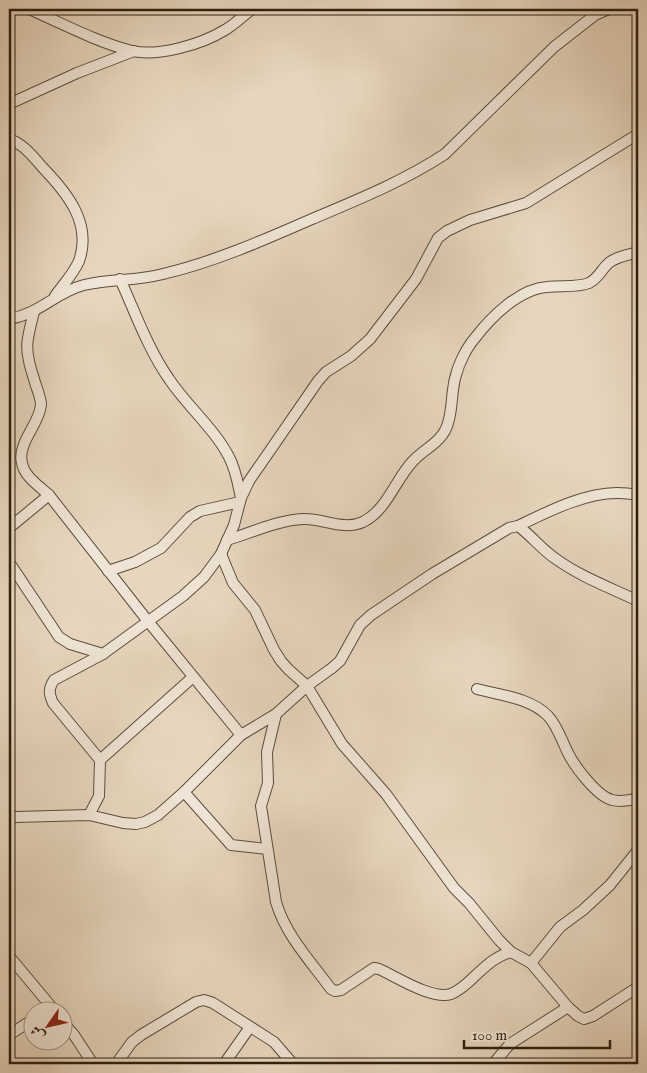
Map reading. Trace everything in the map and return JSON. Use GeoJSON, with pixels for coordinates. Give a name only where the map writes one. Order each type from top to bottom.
{"type":"FeatureCollection","features":[{"type":"Feature","properties":{"kind":"street"},"geometry":{"type":"LineString","coordinates":[[29,9],[113,45],[134,51],[150,52],[177,48],[202,41],[224,31],[252,9]]}},
{"type":"Feature","properties":{"kind":"street"},"geometry":{"type":"LineString","coordinates":[[9,320],[34,312],[67,291],[84,285],[161,275],[190,267],[268,238],[426,167],[445,154],[554,47],[595,15],[609,9]]}},
{"type":"Feature","properties":{"kind":"street"},"geometry":{"type":"LineString","coordinates":[[9,104],[77,73],[134,51]]}},
{"type":"Feature","properties":{"kind":"street"},"geometry":{"type":"LineString","coordinates":[[89,815],[99,796],[100,760],[53,703],[49,693],[50,686],[54,680],[103,654],[204,577],[221,554],[234,525],[249,481],[314,386],[326,372],[352,356],[370,339],[416,279],[438,238],[447,231],[470,220],[526,203],[638,134]]}},
{"type":"Feature","properties":{"kind":"street"},"geometry":{"type":"LineString","coordinates":[[9,139],[15,141],[26,150],[44,169],[71,199],[78,215],[83,237],[79,262],[51,301]]}},
{"type":"Feature","properties":{"kind":"street"},"geometry":{"type":"LineString","coordinates":[[227,540],[304,519],[343,526],[363,522],[386,500],[413,460],[433,445],[444,433],[449,422],[456,374],[474,338],[492,318],[526,293],[545,287],[580,286],[589,283],[598,277],[608,263],[638,252]]}},
{"type":"Feature","properties":{"kind":"street"},"geometry":{"type":"LineString","coordinates":[[120,279],[158,362],[180,394],[219,441],[229,457],[236,473],[241,500]]}},
{"type":"Feature","properties":{"kind":"street"},"geometry":{"type":"LineString","coordinates":[[34,312],[26,349],[41,405],[23,449],[21,460],[23,468],[29,477],[48,495],[241,735]]}},
{"type":"Feature","properties":{"kind":"street"},"geometry":{"type":"LineString","coordinates":[[9,816],[89,815],[123,823],[136,824],[145,822],[158,814],[184,792],[241,735],[276,714],[307,686],[340,661],[360,625],[371,615],[432,574],[509,528],[518,526],[555,508],[588,498],[617,493],[638,495]]}},
{"type":"Feature","properties":{"kind":"street"},"geometry":{"type":"LineString","coordinates":[[9,528],[48,495]]}},
{"type":"Feature","properties":{"kind":"street"},"geometry":{"type":"LineString","coordinates":[[108,571],[135,562],[161,548],[190,517],[200,511],[241,500]]}},
{"type":"Feature","properties":{"kind":"street"},"geometry":{"type":"LineString","coordinates":[[518,526],[543,550],[567,567],[638,601]]}},
{"type":"Feature","properties":{"kind":"street"},"geometry":{"type":"LineString","coordinates":[[221,554],[232,583],[255,610],[274,650],[288,670],[307,686],[342,744],[386,794],[454,888],[469,903],[494,935],[511,952],[531,963],[568,1007],[584,1019],[593,1016],[638,987]]}},
{"type":"Feature","properties":{"kind":"street"},"geometry":{"type":"LineString","coordinates":[[9,562],[59,637],[70,644],[103,654]]}},
{"type":"Feature","properties":{"kind":"street"},"geometry":{"type":"LineString","coordinates":[[100,760],[193,677]]}},
{"type":"Feature","properties":{"kind":"street"},"geometry":{"type":"LineString","coordinates":[[477,689],[534,705],[548,716],[570,756],[584,776],[601,794],[611,800],[626,801],[638,798]]}},
{"type":"Feature","properties":{"kind":"street"},"geometry":{"type":"LineString","coordinates":[[276,714],[267,752],[268,783],[261,806],[276,902],[286,926],[331,988],[335,991],[341,990],[374,968],[434,995],[446,995],[454,993],[465,985],[493,960],[511,952]]}},
{"type":"Feature","properties":{"kind":"street"},"geometry":{"type":"LineString","coordinates":[[184,792],[230,845],[267,849]]}},
{"type":"Feature","properties":{"kind":"street"},"geometry":{"type":"LineString","coordinates":[[531,963],[560,927],[583,910],[622,873],[638,850]]}},
{"type":"Feature","properties":{"kind":"street"},"geometry":{"type":"LineString","coordinates":[[9,956],[43,1000]]}},
{"type":"Feature","properties":{"kind":"street"},"geometry":{"type":"LineString","coordinates":[[116,1064],[132,1042],[141,1035],[196,1002],[204,1000],[213,1003],[274,1042],[293,1064]]}},
{"type":"Feature","properties":{"kind":"street"},"geometry":{"type":"LineString","coordinates":[[495,1063],[510,1044],[568,1007]]}},
{"type":"Feature","properties":{"kind":"street"},"geometry":{"type":"LineString","coordinates":[[224,1064],[250,1026]]}},
{"type":"Feature","properties":{"kind":"street"},"geometry":{"type":"LineString","coordinates":[[9,1035],[22,1027]]}},
{"type":"Feature","properties":{"kind":"street"},"geometry":{"type":"LineString","coordinates":[[72,1033],[93,1064]]}}]}
